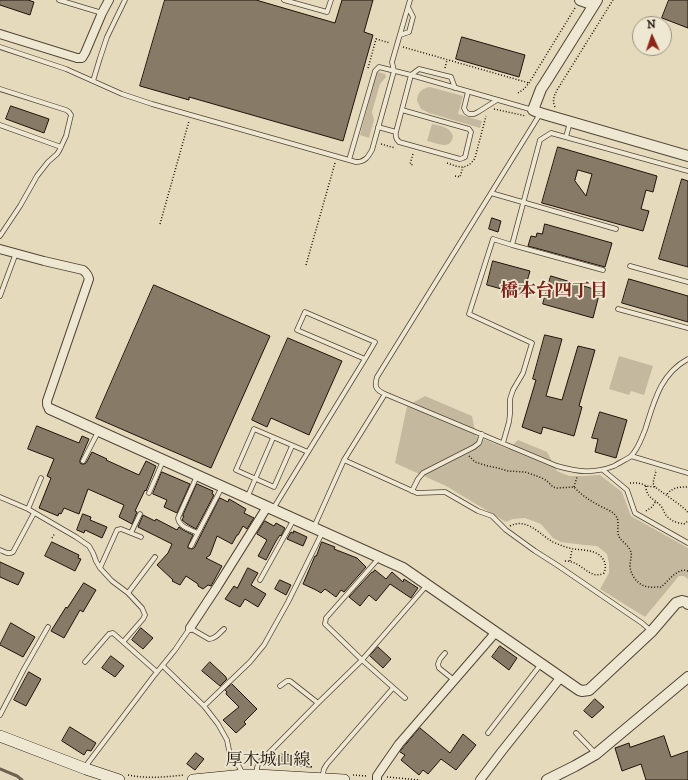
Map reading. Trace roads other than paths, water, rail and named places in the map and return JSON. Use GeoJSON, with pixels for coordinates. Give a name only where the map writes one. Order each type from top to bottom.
{"type":"FeatureCollection","features":[{"type":"Feature","properties":{"kind":"main road"},"geometry":{"type":"LineString","coordinates":[[1,738],[86,769],[118,778]]}},
{"type":"Feature","properties":{"kind":"main road","name":"厚木城山線"},"geometry":{"type":"LineString","coordinates":[[189,778],[242,778],[257,775],[344,780]]}},
{"type":"Feature","properties":{"kind":"street"},"geometry":{"type":"LineString","coordinates":[[0,34],[77,58],[82,58],[109,0]]}},
{"type":"Feature","properties":{"kind":"street"},"geometry":{"type":"LineString","coordinates":[[578,3],[596,3]]}},
{"type":"Feature","properties":{"kind":"street"},"geometry":{"type":"LineString","coordinates":[[596,3],[542,89],[536,112],[688,156]]}},
{"type":"Feature","properties":{"kind":"street"},"geometry":{"type":"LineString","coordinates":[[0,249],[83,270],[88,276],[47,404],[48,408],[403,568],[579,690],[589,690],[652,632],[676,603],[682,601],[688,604]]}},
{"type":"Feature","properties":{"kind":"street"},"geometry":{"type":"LineString","coordinates":[[190,628],[270,508]]}},
{"type":"Feature","properties":{"kind":"street"},"geometry":{"type":"LineString","coordinates":[[377,778],[399,744],[496,632]]}},
{"type":"Feature","properties":{"kind":"street"},"geometry":{"type":"LineString","coordinates":[[480,780],[561,677]]}},
{"type":"Feature","properties":{"kind":"street"},"geometry":{"type":"LineString","coordinates":[[547,780],[596,754],[688,677]]}},
{"type":"Feature","properties":{"kind":"lane"},"geometry":{"type":"LineString","coordinates":[[60,0],[102,14]]}},
{"type":"Feature","properties":{"kind":"lane"},"geometry":{"type":"LineString","coordinates":[[93,81],[108,37],[125,0]]}},
{"type":"Feature","properties":{"kind":"lane"},"geometry":{"type":"LineString","coordinates":[[284,0],[327,12],[330,0]]}},
{"type":"Feature","properties":{"kind":"lane"},"geometry":{"type":"LineString","coordinates":[[0,47],[49,63],[122,94],[152,104],[356,162],[361,162],[365,160],[372,150],[394,71],[392,62],[410,0]]}},
{"type":"Feature","properties":{"kind":"lane"},"geometry":{"type":"LineString","coordinates":[[400,35],[409,32],[413,17],[408,7]]}},
{"type":"Feature","properties":{"kind":"lane"},"geometry":{"type":"LineString","coordinates":[[349,160],[375,71],[379,67],[536,112],[491,193],[378,377],[375,384],[379,391],[557,466],[577,471],[590,472],[603,470],[619,464],[631,456],[638,447],[642,438],[657,393],[663,381],[672,370],[688,358]]}},
{"type":"Feature","properties":{"kind":"lane"},"geometry":{"type":"LineString","coordinates":[[402,110],[469,129],[471,132],[465,157],[463,158],[460,159],[399,142],[395,136],[411,76],[419,68],[451,78],[455,88]]}},
{"type":"Feature","properties":{"kind":"lane"},"geometry":{"type":"LineString","coordinates":[[0,89],[66,110],[71,115],[66,136],[57,154],[48,162],[37,176],[0,236]]}},
{"type":"Feature","properties":{"kind":"lane"},"geometry":{"type":"LineString","coordinates":[[468,92],[464,108],[469,114],[474,114],[498,100]]}},
{"type":"Feature","properties":{"kind":"lane"},"geometry":{"type":"LineString","coordinates":[[566,137],[570,122]]}},
{"type":"Feature","properties":{"kind":"lane"},"geometry":{"type":"LineString","coordinates":[[0,125],[61,147]]}},
{"type":"Feature","properties":{"kind":"lane"},"geometry":{"type":"LineString","coordinates":[[378,127],[396,132]]}},
{"type":"Feature","properties":{"kind":"lane"},"geometry":{"type":"LineString","coordinates":[[512,245],[540,140],[551,133],[688,171]]}},
{"type":"Feature","properties":{"kind":"lane"},"geometry":{"type":"LineString","coordinates":[[491,193],[616,229]]}},
{"type":"Feature","properties":{"kind":"lane"},"geometry":{"type":"LineString","coordinates":[[503,443],[509,422],[510,399],[513,390],[523,373],[532,344],[469,314],[493,239],[603,270]]}},
{"type":"Feature","properties":{"kind":"lane"},"geometry":{"type":"LineString","coordinates":[[0,296],[16,253]]}},
{"type":"Feature","properties":{"kind":"lane"},"geometry":{"type":"LineString","coordinates":[[630,266],[688,282]]}},
{"type":"Feature","properties":{"kind":"lane"},"geometry":{"type":"LineString","coordinates":[[618,309],[688,328]]}},
{"type":"Feature","properties":{"kind":"lane"},"geometry":{"type":"LineString","coordinates":[[270,508],[308,452],[365,359],[375,342],[305,312],[297,330],[365,359]]}},
{"type":"Feature","properties":{"kind":"lane"},"geometry":{"type":"LineString","coordinates":[[204,706],[250,662],[264,644],[288,602],[318,530],[344,460],[385,394]]}},
{"type":"Feature","properties":{"kind":"lane"},"geometry":{"type":"LineString","coordinates":[[292,446],[274,487],[236,470],[254,429],[308,452]]}},
{"type":"Feature","properties":{"kind":"lane"},"geometry":{"type":"LineString","coordinates":[[83,462],[98,431]]}},
{"type":"Feature","properties":{"kind":"lane"},"geometry":{"type":"LineString","coordinates":[[412,491],[423,473],[474,447],[479,443],[482,434]]}},
{"type":"Feature","properties":{"kind":"lane"},"geometry":{"type":"LineString","coordinates":[[247,498],[273,438]]}},
{"type":"Feature","properties":{"kind":"lane"},"geometry":{"type":"LineString","coordinates":[[631,456],[688,473]]}},
{"type":"Feature","properties":{"kind":"lane"},"geometry":{"type":"LineString","coordinates":[[149,493],[164,460]]}},
{"type":"Feature","properties":{"kind":"lane"},"geometry":{"type":"LineString","coordinates":[[344,460],[417,494],[445,492],[492,516],[506,530],[642,623],[652,632]]}},
{"type":"Feature","properties":{"kind":"lane"},"geometry":{"type":"LineString","coordinates":[[603,470],[627,490],[635,513],[688,542]]}},
{"type":"Feature","properties":{"kind":"lane"},"geometry":{"type":"LineString","coordinates":[[197,475],[178,518],[182,526],[198,533]]}},
{"type":"Feature","properties":{"kind":"lane"},"geometry":{"type":"LineString","coordinates":[[28,509],[41,478]]}},
{"type":"Feature","properties":{"kind":"lane"},"geometry":{"type":"LineString","coordinates":[[191,546],[222,486]]}},
{"type":"Feature","properties":{"kind":"lane"},"geometry":{"type":"LineString","coordinates":[[0,497],[28,509],[89,546],[100,568],[112,581],[128,593],[142,608],[144,617],[123,642]]}},
{"type":"Feature","properties":{"kind":"lane"},"geometry":{"type":"LineString","coordinates":[[0,550],[11,554],[13,552],[34,513]]}},
{"type":"Feature","properties":{"kind":"lane"},"geometry":{"type":"LineString","coordinates":[[131,533],[140,514]]}},
{"type":"Feature","properties":{"kind":"lane"},"geometry":{"type":"LineString","coordinates":[[260,580],[294,519]]}},
{"type":"Feature","properties":{"kind":"lane"},"geometry":{"type":"LineString","coordinates":[[100,568],[117,530],[121,529],[140,537]]}},
{"type":"Feature","properties":{"kind":"lane"},"geometry":{"type":"LineString","coordinates":[[128,593],[155,557]]}},
{"type":"Feature","properties":{"kind":"lane"},"geometry":{"type":"LineString","coordinates":[[380,557],[325,621],[325,624],[362,660],[405,698]]}},
{"type":"Feature","properties":{"kind":"lane"},"geometry":{"type":"LineString","coordinates":[[257,775],[258,764],[362,660],[428,585]]}},
{"type":"Feature","properties":{"kind":"lane"},"geometry":{"type":"LineString","coordinates":[[0,715],[48,627]]}},
{"type":"Feature","properties":{"kind":"lane"},"geometry":{"type":"LineString","coordinates":[[86,769],[88,763],[163,666],[190,628],[209,639],[216,637],[224,629]]}},
{"type":"Feature","properties":{"kind":"lane"},"geometry":{"type":"LineString","coordinates":[[84,662],[109,634],[114,634],[158,672]]}},
{"type":"Feature","properties":{"kind":"lane"},"geometry":{"type":"LineString","coordinates":[[445,653],[438,664],[439,668],[455,680]]}},
{"type":"Feature","properties":{"kind":"lane"},"geometry":{"type":"LineString","coordinates":[[488,733],[541,664]]}},
{"type":"Feature","properties":{"kind":"lane"},"geometry":{"type":"LineString","coordinates":[[163,666],[204,706],[218,724],[227,740],[229,753],[241,769],[242,778]]}},
{"type":"Feature","properties":{"kind":"lane"},"geometry":{"type":"LineString","coordinates":[[280,686],[287,681],[290,681],[318,703]]}},
{"type":"Feature","properties":{"kind":"lane"},"geometry":{"type":"LineString","coordinates":[[322,778],[326,764],[393,688]]}},
{"type":"Feature","properties":{"kind":"lane"},"geometry":{"type":"LineString","coordinates":[[576,733],[596,754]]}},
{"type":"Feature","properties":{"kind":"waterway"},"geometry":{"type":"LineString","coordinates":[[0,769],[17,776],[22,780]]}},
{"type":"Feature","properties":{"kind":"district","name":"橋本台四丁目"},"geometry":{"type":"Point","coordinates":[554,292]}}]}
